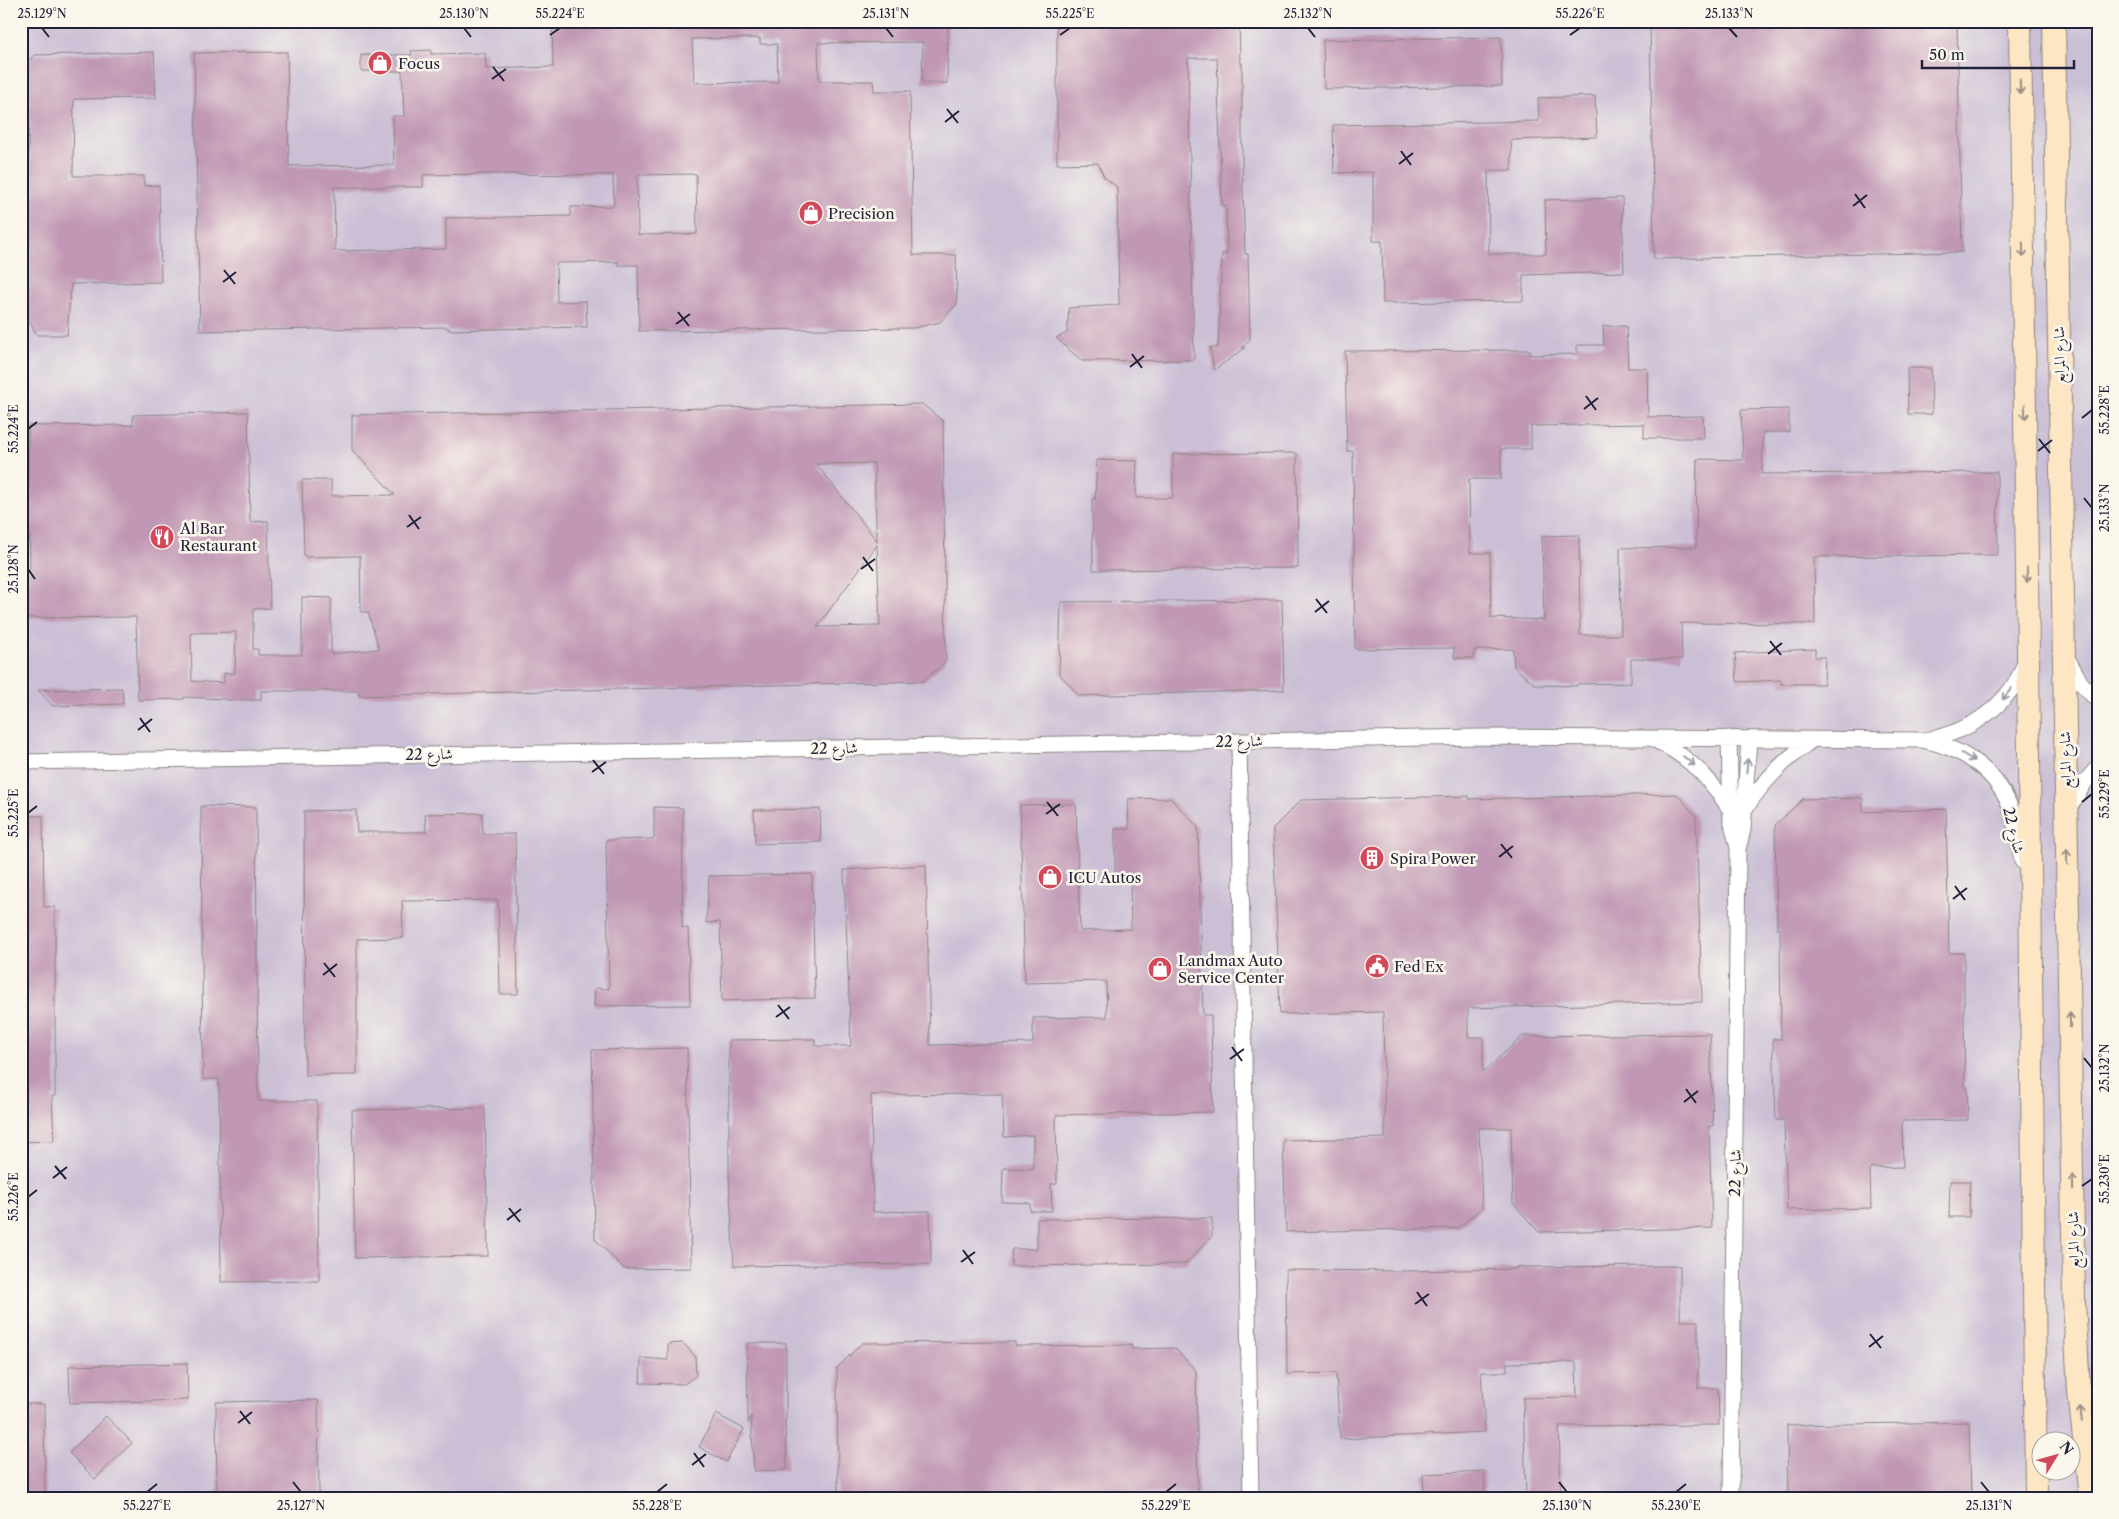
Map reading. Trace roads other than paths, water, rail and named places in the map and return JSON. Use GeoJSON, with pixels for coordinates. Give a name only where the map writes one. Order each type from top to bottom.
{"type":"FeatureCollection","features":[{"type":"Feature","properties":{"kind":"main road"},"geometry":{"type":"LineString","coordinates":[[2020,21],[2036,1498]]}},
{"type":"Feature","properties":{"kind":"main road","name":"شارع المرابع"},"geometry":{"type":"LineString","coordinates":[[2054,21],[2075,1346],[2090,1498]]}},
{"type":"Feature","properties":{"kind":"street"},"geometry":{"type":"LineString","coordinates":[[2063,648],[2070,666],[2081,684],[2098,701]]}},
{"type":"Feature","properties":{"kind":"street","name":"شارع 22"},"geometry":{"type":"LineString","coordinates":[[21,762],[1239,741],[1647,737],[1922,740],[1956,732],[1987,714],[2009,692],[2024,666],[2028,651]]}},
{"type":"Feature","properties":{"kind":"street","name":"شارع 22"},"geometry":{"type":"LineString","coordinates":[[1647,737],[1674,750],[1704,773],[1718,791],[1737,810]]}},
{"type":"Feature","properties":{"kind":"street","name":"شارع 22"},"geometry":{"type":"LineString","coordinates":[[1729,738],[1737,810],[1738,849],[1731,1498]]}},
{"type":"Feature","properties":{"kind":"street","name":"شارع 22"},"geometry":{"type":"LineString","coordinates":[[1737,810],[1749,739]]}},
{"type":"Feature","properties":{"kind":"street","name":"شارع 22"},"geometry":{"type":"LineString","coordinates":[[1737,810],[1755,794],[1780,764],[1812,740]]}},
{"type":"Feature","properties":{"kind":"street","name":"شارع 22"},"geometry":{"type":"LineString","coordinates":[[1922,740],[1948,747],[1972,759],[2000,787],[2015,822],[2030,907]]}},
{"type":"Feature","properties":{"kind":"street"},"geometry":{"type":"LineString","coordinates":[[1239,741],[1251,1498]]}},
{"type":"Feature","properties":{"kind":"street"},"geometry":{"type":"LineString","coordinates":[[2066,814],[2085,782],[2098,767]]}},
{"type":"Feature","properties":{"kind":"place","name":"Focus"},"geometry":{"type":"Point","coordinates":[380,63]}},
{"type":"Feature","properties":{"kind":"place","name":"Precision"},"geometry":{"type":"Point","coordinates":[811,213]}},
{"type":"Feature","properties":{"kind":"place","name":"Al Bar Restaurant"},"geometry":{"type":"Point","coordinates":[162,537]}},
{"type":"Feature","properties":{"kind":"place","name":"Spira Power"},"geometry":{"type":"Point","coordinates":[1372,858]}},
{"type":"Feature","properties":{"kind":"place","name":"ICU Autos"},"geometry":{"type":"Point","coordinates":[1050,877]}},
{"type":"Feature","properties":{"kind":"place","name":"Fed Ex"},"geometry":{"type":"Point","coordinates":[1377,966]}},
{"type":"Feature","properties":{"kind":"place","name":"Landmax Auto Service Center"},"geometry":{"type":"Point","coordinates":[1160,969]}}]}
